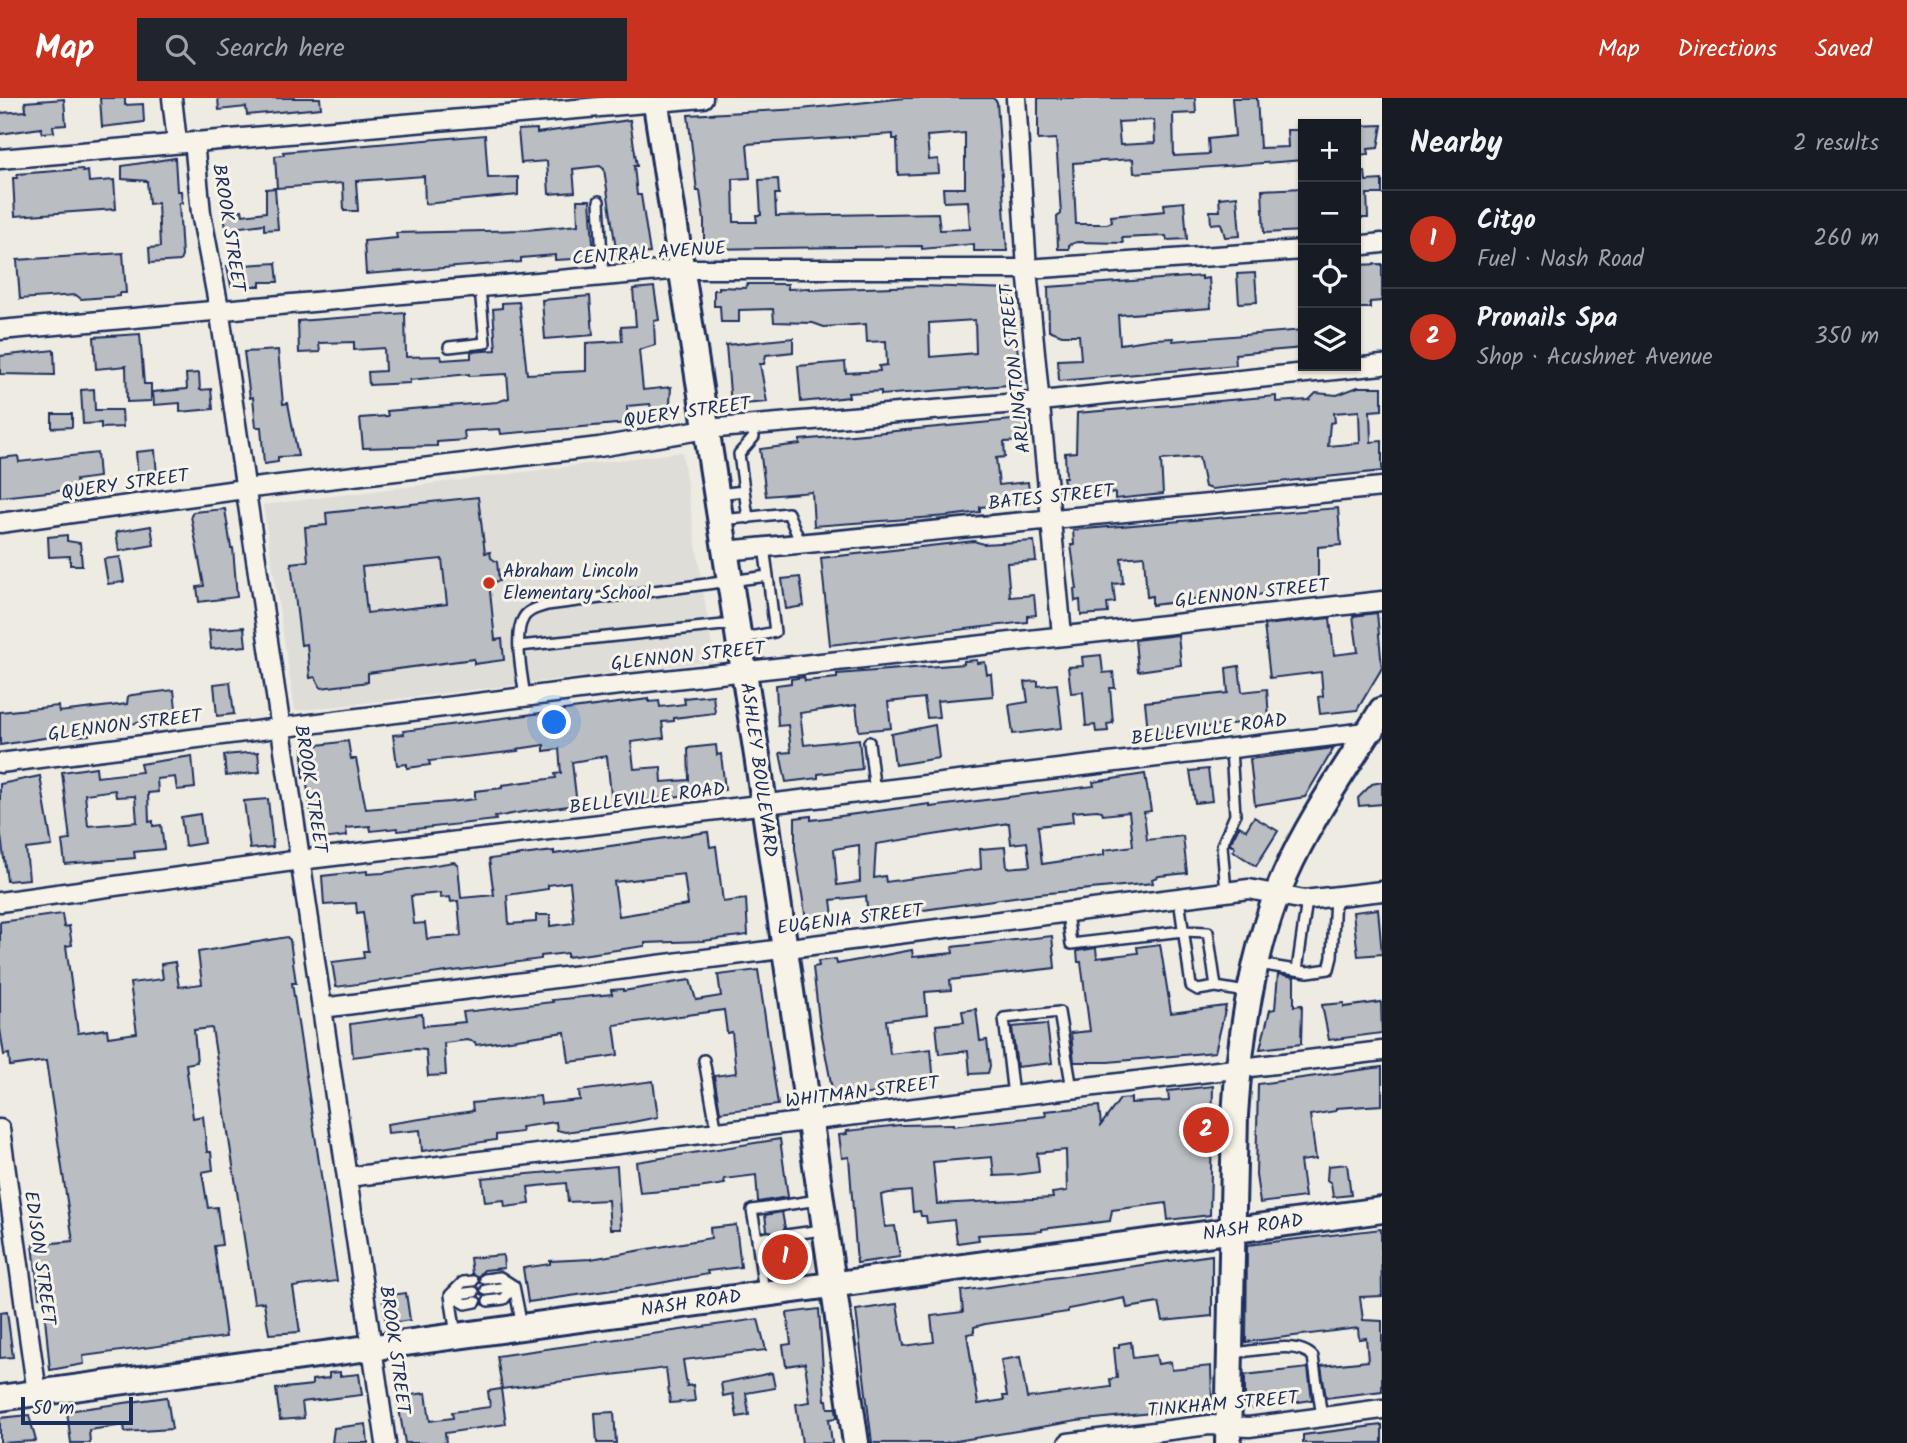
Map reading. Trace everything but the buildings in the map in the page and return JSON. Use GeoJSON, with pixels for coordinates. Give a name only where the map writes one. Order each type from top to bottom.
{"type":"FeatureCollection","features":[{"type":"Feature","properties":{"kind":"main road","name":"ASHLEY BOULEVARD"},"geometry":{"type":"LineString","coordinates":[[655,100],[744,672],[856,1443]]}},
{"type":"Feature","properties":{"kind":"main road"},"geometry":{"type":"LineString","coordinates":[[1228,1435],[1231,1231],[1239,1070],[1251,992],[1276,895],[1301,844],[1375,731],[1382,710]]}},
{"type":"Feature","properties":{"kind":"main road","name":"NASH ROAD"},"geometry":{"type":"LineString","coordinates":[[0,1398],[1382,1210]]}},
{"type":"Feature","properties":{"kind":"street","name":"BROOK STREET"},"geometry":{"type":"LineString","coordinates":[[172,98],[186,141],[219,308],[386,1443]]}},
{"type":"Feature","properties":{"kind":"street"},"geometry":{"type":"LineString","coordinates":[[0,159],[655,100],[704,98]]}},
{"type":"Feature","properties":{"kind":"street","name":"ARLINGTON STREET"},"geometry":{"type":"LineString","coordinates":[[1016,98],[1027,269],[1062,635]]}},
{"type":"Feature","properties":{"kind":"street"},"geometry":{"type":"LineString","coordinates":[[1361,245],[1382,243]]}},
{"type":"Feature","properties":{"kind":"street","name":"CENTRAL AVENUE"},"geometry":{"type":"LineString","coordinates":[[0,330],[219,308],[682,269],[1027,269],[1298,250]]}},
{"type":"Feature","properties":{"kind":"street","name":"QUERY STREET"},"geometry":{"type":"LineString","coordinates":[[0,523],[244,489],[599,447],[706,429],[1041,401],[1382,365]]}},
{"type":"Feature","properties":{"kind":"street","name":"BATES STREET"},"geometry":{"type":"LineString","coordinates":[[725,551],[1382,487]]}},
{"type":"Feature","properties":{"kind":"street","name":"GLENNON STREET"},"geometry":{"type":"LineString","coordinates":[[0,763],[142,747],[279,726],[1062,635],[1382,601]]}},
{"type":"Feature","properties":{"kind":"street","name":"BELLEVILLE ROAD"},"geometry":{"type":"LineString","coordinates":[[0,902],[300,860],[1375,731]]}},
{"type":"Feature","properties":{"kind":"street","name":"EUGENIA STREET"},"geometry":{"type":"LineString","coordinates":[[322,1008],[1249,889],[1307,900],[1382,891]]}},
{"type":"Feature","properties":{"kind":"street","name":"WHITMAN STREET"},"geometry":{"type":"LineString","coordinates":[[348,1177],[1382,1051]]}},
{"type":"Feature","properties":{"kind":"street","name":"EDISON STREET"},"geometry":{"type":"LineString","coordinates":[[0,1129],[37,1393]]}},
{"type":"Feature","properties":{"kind":"street","name":"TINKHAM STREET"},"geometry":{"type":"LineString","coordinates":[[1068,1443],[1209,1425],[1228,1435],[1250,1427],[1382,1409]]}},
{"type":"Feature","properties":{"kind":"lane"},"geometry":{"type":"LineString","coordinates":[[599,201],[603,277]]}},
{"type":"Feature","properties":{"kind":"lane"},"geometry":{"type":"LineString","coordinates":[[449,347],[485,343],[480,288]]}},
{"type":"Feature","properties":{"kind":"lane"},"geometry":{"type":"LineString","coordinates":[[748,518],[739,454],[754,437],[752,425]]}},
{"type":"Feature","properties":{"kind":"lane"},"geometry":{"type":"LineString","coordinates":[[716,494],[744,491]]}},
{"type":"Feature","properties":{"kind":"lane"},"geometry":{"type":"LineString","coordinates":[[720,521],[788,513],[801,544]]}},
{"type":"Feature","properties":{"kind":"lane"},"geometry":{"type":"LineString","coordinates":[[519,646],[775,632],[764,547]]}},
{"type":"Feature","properties":{"kind":"lane"},"geometry":{"type":"LineString","coordinates":[[525,698],[519,646],[522,620],[530,611],[547,605],[768,576]]}},
{"type":"Feature","properties":{"kind":"lane"},"geometry":{"type":"LineString","coordinates":[[869,742],[875,793]]}},
{"type":"Feature","properties":{"kind":"lane"},"geometry":{"type":"LineString","coordinates":[[1226,892],[1222,845],[1235,815],[1231,749]]}},
{"type":"Feature","properties":{"kind":"lane"},"geometry":{"type":"LineString","coordinates":[[1257,964],[1297,970],[1329,970],[1335,896]]}},
{"type":"Feature","properties":{"kind":"lane"},"geometry":{"type":"LineString","coordinates":[[1179,899],[1191,986],[1198,989],[1216,987],[1251,992]]}},
{"type":"Feature","properties":{"kind":"lane"},"geometry":{"type":"LineString","coordinates":[[1297,970],[1307,900]]}},
{"type":"Feature","properties":{"kind":"lane"},"geometry":{"type":"LineString","coordinates":[[1068,913],[1071,944],[1183,931],[1209,933],[1216,987]]}},
{"type":"Feature","properties":{"kind":"lane"},"geometry":{"type":"LineString","coordinates":[[1013,1096],[1004,1018],[1059,1012],[1072,1089]]}},
{"type":"Feature","properties":{"kind":"lane"},"geometry":{"type":"LineString","coordinates":[[704,1060],[717,1132]]}},
{"type":"Feature","properties":{"kind":"lane"},"geometry":{"type":"LineString","coordinates":[[765,1294],[752,1210],[821,1200]]}},
{"type":"Feature","properties":{"kind":"lane"},"geometry":{"type":"LineString","coordinates":[[786,1235],[826,1229]]}},
{"type":"Feature","properties":{"kind":"lane"},"geometry":{"type":"LineString","coordinates":[[757,1239],[769,1237]]}},
{"type":"Feature","properties":{"kind":"lane"},"geometry":{"type":"LineString","coordinates":[[485,1279],[500,1278],[514,1286],[522,1328]]}},
{"type":"Feature","properties":{"kind":"lane"},"geometry":{"type":"LineString","coordinates":[[450,1295],[463,1282],[473,1281]]}},
{"type":"Feature","properties":{"kind":"lane"},"geometry":{"type":"LineString","coordinates":[[486,1290],[514,1286]]}},
{"type":"Feature","properties":{"kind":"lane"},"geometry":{"type":"LineString","coordinates":[[488,1301],[504,1299],[514,1286]]}},
{"type":"Feature","properties":{"kind":"lane"},"geometry":{"type":"LineString","coordinates":[[450,1295],[474,1292]]}},
{"type":"Feature","properties":{"kind":"lane"},"geometry":{"type":"LineString","coordinates":[[450,1295],[466,1304],[475,1302]]}},
{"type":"Feature","properties":{"kind":"lane"},"geometry":{"type":"LineString","coordinates":[[450,1295],[456,1336]]}},
{"type":"Feature","properties":{"kind":"lane"},"geometry":{"type":"LineString","coordinates":[[1230,1354],[1295,1348],[1308,1351],[1313,1357],[1322,1417]]}},
{"type":"Feature","properties":{"kind":"shaded area","name":"Abraham Lincoln Elementary School"},"geometry":{"type":"Polygon","coordinates":[[[682,452],[714,661],[295,711],[263,505],[682,452]]]}},
{"type":"Feature","properties":{"kind":"place","name":"Abraham Lincoln Elementary School"},"geometry":{"type":"Point","coordinates":[489,583]}},
{"type":"Feature","properties":{"kind":"place","name":"Pronails Spa"},"geometry":{"type":"Point","coordinates":[1206,1130]}},
{"type":"Feature","properties":{"kind":"place","name":"Citgo"},"geometry":{"type":"Point","coordinates":[785,1257]}}]}
